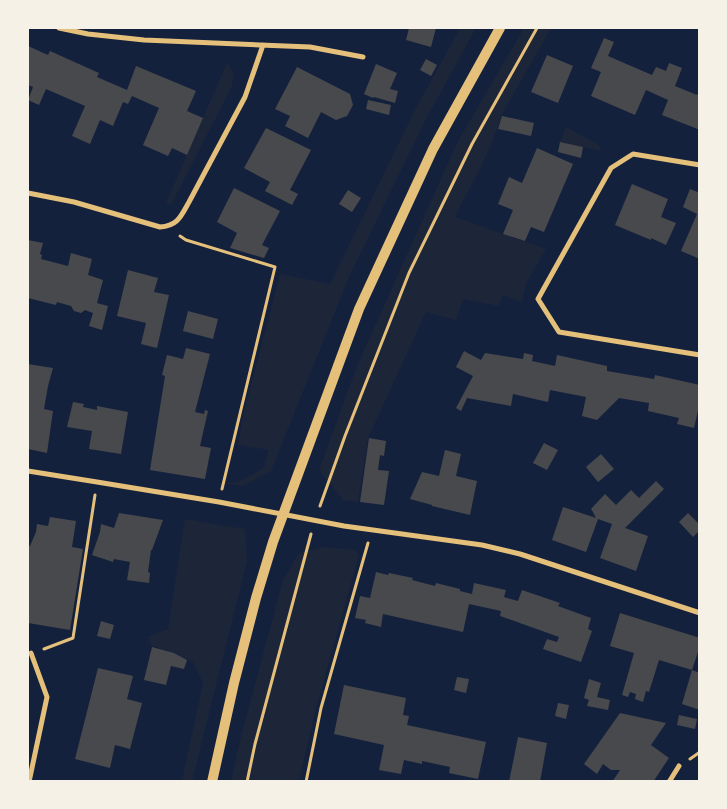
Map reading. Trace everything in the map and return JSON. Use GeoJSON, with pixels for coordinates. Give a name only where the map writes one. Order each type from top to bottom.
{"type":"FeatureCollection","features":[{"type":"Feature","properties":{"kind":"main road"},"geometry":{"type":"LineString","coordinates":[[212,782],[227,711],[264,570],[282,514],[359,309],[433,149],[500,28]]}},
{"type":"Feature","properties":{"kind":"street"},"geometry":{"type":"LineString","coordinates":[[59,28],[88,34],[144,40],[310,47],[362,57]]}},
{"type":"Feature","properties":{"kind":"street"},"geometry":{"type":"LineString","coordinates":[[28,193],[74,202],[154,225],[168,226],[177,221],[245,97],[263,45]]}},
{"type":"Feature","properties":{"kind":"street"},"geometry":{"type":"LineString","coordinates":[[700,165],[633,154],[611,168],[538,299],[559,332],[700,355]]}},
{"type":"Feature","properties":{"kind":"street"},"geometry":{"type":"LineString","coordinates":[[28,471],[219,502],[371,530],[507,550],[700,613]]}},
{"type":"Feature","properties":{"kind":"street"},"geometry":{"type":"LineString","coordinates":[[29,782],[47,697],[31,653]]}},
{"type":"Feature","properties":{"kind":"street"},"geometry":{"type":"LineString","coordinates":[[669,782],[679,766]]}},
{"type":"Feature","properties":{"kind":"path"},"geometry":{"type":"LineString","coordinates":[[248,782],[255,744],[315,520],[345,436],[409,273],[472,144],[537,28]]}},
{"type":"Feature","properties":{"kind":"path"},"geometry":{"type":"LineString","coordinates":[[168,226],[186,240],[275,267],[219,502]]}},
{"type":"Feature","properties":{"kind":"path"},"geometry":{"type":"LineString","coordinates":[[31,653],[73,638],[97,482]]}},
{"type":"Feature","properties":{"kind":"path"},"geometry":{"type":"LineString","coordinates":[[306,782],[321,708],[371,530]]}},
{"type":"Feature","properties":{"kind":"shaded area"},"geometry":{"type":"Polygon","coordinates":[[[460,28],[476,28],[425,121],[349,277],[271,471],[243,486],[220,483],[237,482],[264,467],[269,450],[238,445],[243,416],[280,274],[330,284],[415,110],[460,28]]]}},
{"type":"Feature","properties":{"kind":"shaded area"},"geometry":{"type":"Polygon","coordinates":[[[524,28],[551,28],[501,116],[487,155],[455,217],[546,249],[526,283],[522,302],[503,295],[499,306],[463,299],[456,320],[426,312],[368,438],[358,502],[343,500],[319,470],[357,366],[458,141],[524,28]]]}},
{"type":"Feature","properties":{"kind":"shaded area"},"geometry":{"type":"Polygon","coordinates":[[[227,63],[234,73],[232,86],[171,205],[166,203],[227,63]]]}},
{"type":"Feature","properties":{"kind":"shaded area"},"geometry":{"type":"Polygon","coordinates":[[[566,127],[599,145],[601,151],[560,142],[566,127]]]}},
{"type":"Feature","properties":{"kind":"shaded area"},"geometry":{"type":"Polygon","coordinates":[[[185,519],[245,529],[247,561],[192,782],[182,781],[203,683],[193,662],[175,653],[152,646],[148,637],[168,629],[185,519]]]}},
{"type":"Feature","properties":{"kind":"shaded area"},"geometry":{"type":"Polygon","coordinates":[[[324,547],[355,550],[359,555],[316,708],[299,781],[231,782],[240,740],[283,580],[299,553],[324,547]]]}},
{"type":"Feature","properties":{"kind":"building"},"geometry":{"type":"Polygon","coordinates":[[[409,28],[436,28],[431,47],[406,40],[409,28]]]}},
{"type":"Feature","properties":{"kind":"building"},"geometry":{"type":"Polygon","coordinates":[[[604,38],[614,42],[608,56],[652,75],[656,67],[666,71],[669,63],[682,68],[675,86],[697,95],[700,90],[700,130],[662,115],[668,100],[646,90],[635,115],[591,96],[601,72],[591,68],[604,38]]]}},
{"type":"Feature","properties":{"kind":"building"},"geometry":{"type":"Polygon","coordinates":[[[28,46],[48,55],[50,51],[99,73],[97,77],[127,90],[136,66],[196,91],[187,111],[203,118],[187,155],[172,148],[168,156],[143,145],[159,108],[132,96],[128,104],[123,102],[113,126],[100,120],[90,144],[72,136],[85,106],[46,89],[39,105],[28,100],[33,87],[28,85],[28,46]]]}},
{"type":"Feature","properties":{"kind":"building"},"geometry":{"type":"Polygon","coordinates":[[[547,55],[573,66],[558,103],[531,92],[547,55]]]}},
{"type":"Feature","properties":{"kind":"building"},"geometry":{"type":"Polygon","coordinates":[[[426,59],[437,65],[431,76],[420,70],[426,59]]]}},
{"type":"Feature","properties":{"kind":"building"},"geometry":{"type":"Polygon","coordinates":[[[376,64],[397,73],[390,89],[398,91],[395,103],[364,94],[376,64]]]}},
{"type":"Feature","properties":{"kind":"building"},"geometry":{"type":"Polygon","coordinates":[[[297,67],[350,94],[353,105],[347,116],[336,120],[321,112],[308,138],[285,126],[290,116],[275,109],[297,67]]]}},
{"type":"Feature","properties":{"kind":"building"},"geometry":{"type":"Polygon","coordinates":[[[368,100],[391,105],[389,115],[366,109],[368,100]]]}},
{"type":"Feature","properties":{"kind":"building"},"geometry":{"type":"Polygon","coordinates":[[[502,116],[534,123],[531,136],[498,129],[502,116]]]}},
{"type":"Feature","properties":{"kind":"building"},"geometry":{"type":"Polygon","coordinates":[[[266,128],[311,150],[290,190],[298,194],[292,205],[265,191],[270,182],[244,168],[266,128]]]}},
{"type":"Feature","properties":{"kind":"building"},"geometry":{"type":"Polygon","coordinates":[[[560,142],[583,147],[581,158],[558,152],[560,142]]]}},
{"type":"Feature","properties":{"kind":"building"},"geometry":{"type":"Polygon","coordinates":[[[537,148],[573,164],[544,232],[531,227],[525,241],[503,234],[513,210],[498,204],[509,177],[522,183],[537,148]]]}},
{"type":"Feature","properties":{"kind":"building"},"geometry":{"type":"Polygon","coordinates":[[[632,184],[668,199],[661,217],[676,223],[666,245],[615,225],[632,184]]]}},
{"type":"Feature","properties":{"kind":"building"},"geometry":{"type":"Polygon","coordinates":[[[234,188],[280,211],[262,245],[269,248],[264,258],[230,248],[237,233],[217,222],[234,188]]]}},
{"type":"Feature","properties":{"kind":"building"},"geometry":{"type":"Polygon","coordinates":[[[690,189],[700,193],[700,259],[681,251],[697,214],[683,207],[690,189]]]}},
{"type":"Feature","properties":{"kind":"building"},"geometry":{"type":"Polygon","coordinates":[[[348,190],[361,198],[352,212],[339,204],[348,190]]]}},
{"type":"Feature","properties":{"kind":"building"},"geometry":{"type":"Polygon","coordinates":[[[28,240],[43,243],[40,254],[42,255],[41,259],[68,266],[71,253],[92,259],[88,275],[103,280],[97,303],[108,306],[102,330],[89,326],[93,313],[85,310],[81,313],[74,311],[71,306],[57,302],[56,305],[28,298],[28,240]]]}},
{"type":"Feature","properties":{"kind":"building"},"geometry":{"type":"Polygon","coordinates":[[[128,270],[158,278],[154,292],[169,295],[157,348],[141,344],[146,323],[117,316],[128,270]]]}},
{"type":"Feature","properties":{"kind":"building"},"geometry":{"type":"Polygon","coordinates":[[[188,311],[218,319],[213,339],[183,331],[188,311]]]}},
{"type":"Feature","properties":{"kind":"building"},"geometry":{"type":"Polygon","coordinates":[[[186,348],[210,354],[195,412],[204,414],[205,410],[208,411],[200,446],[211,448],[205,479],[150,470],[165,376],[162,375],[167,355],[183,359],[186,348]]]}},
{"type":"Feature","properties":{"kind":"building"},"geometry":{"type":"Polygon","coordinates":[[[464,351],[481,360],[485,353],[523,359],[524,353],[533,355],[532,361],[555,366],[557,355],[607,366],[607,371],[654,379],[655,375],[700,385],[700,402],[694,428],[677,424],[679,418],[648,411],[649,403],[619,398],[597,420],[582,416],[586,397],[550,390],[548,402],[513,394],[511,406],[467,398],[461,411],[456,408],[473,376],[456,367],[464,351]]]}},
{"type":"Feature","properties":{"kind":"building"},"geometry":{"type":"Polygon","coordinates":[[[28,364],[53,368],[44,409],[53,411],[47,453],[28,449],[28,364]]]}},
{"type":"Feature","properties":{"kind":"building"},"geometry":{"type":"Polygon","coordinates":[[[73,402],[84,404],[83,407],[97,410],[97,406],[128,412],[121,454],[89,449],[92,431],[67,427],[73,402]]]}},
{"type":"Feature","properties":{"kind":"building"},"geometry":{"type":"Polygon","coordinates":[[[369,438],[386,441],[384,456],[380,455],[378,470],[389,471],[384,505],[360,502],[369,438]]]}},
{"type":"Feature","properties":{"kind":"building"},"geometry":{"type":"Polygon","coordinates":[[[544,443],[558,450],[547,470],[533,463],[544,443]]]}},
{"type":"Feature","properties":{"kind":"building"},"geometry":{"type":"Polygon","coordinates":[[[445,450],[461,454],[456,476],[477,481],[470,515],[410,499],[422,472],[439,476],[445,450]]]}},
{"type":"Feature","properties":{"kind":"building"},"geometry":{"type":"Polygon","coordinates":[[[601,454],[614,469],[598,482],[586,467],[601,454]]]}},
{"type":"Feature","properties":{"kind":"building"},"geometry":{"type":"Polygon","coordinates":[[[656,481],[664,489],[625,528],[648,536],[636,571],[600,558],[612,524],[598,519],[586,552],[552,540],[563,507],[596,518],[591,509],[605,494],[616,505],[631,490],[639,498],[656,481]]]}},
{"type":"Feature","properties":{"kind":"building"},"geometry":{"type":"Polygon","coordinates":[[[119,513],[163,520],[151,550],[148,572],[150,573],[149,583],[127,580],[130,562],[114,559],[113,562],[92,555],[101,524],[114,528],[119,513]]]}},
{"type":"Feature","properties":{"kind":"building"},"geometry":{"type":"Polygon","coordinates":[[[688,513],[700,525],[700,530],[693,537],[679,522],[688,513]]]}},
{"type":"Feature","properties":{"kind":"building"},"geometry":{"type":"Polygon","coordinates":[[[50,517],[76,521],[72,547],[83,549],[70,630],[28,623],[28,546],[30,546],[36,532],[37,524],[48,526],[50,517]]]}},
{"type":"Feature","properties":{"kind":"building"},"geometry":{"type":"Polygon","coordinates":[[[376,572],[413,578],[412,580],[435,586],[436,583],[472,594],[474,583],[506,590],[504,597],[518,601],[522,590],[560,603],[558,606],[591,618],[588,629],[592,631],[581,662],[543,649],[547,639],[557,642],[559,637],[500,616],[501,611],[469,604],[463,632],[383,614],[381,627],[365,623],[366,620],[355,618],[360,596],[370,598],[376,572]]]}},
{"type":"Feature","properties":{"kind":"building"},"geometry":{"type":"Polygon","coordinates":[[[620,613],[700,638],[700,646],[692,670],[659,660],[649,692],[646,691],[643,702],[635,699],[636,694],[630,692],[628,697],[622,695],[634,653],[610,646],[620,613]]]}},
{"type":"Feature","properties":{"kind":"building"},"geometry":{"type":"Polygon","coordinates":[[[101,621],[114,625],[110,639],[97,636],[101,621]]]}},
{"type":"Feature","properties":{"kind":"building"},"geometry":{"type":"Polygon","coordinates":[[[152,647],[174,653],[187,660],[184,669],[171,666],[166,685],[144,680],[152,647]]]}},
{"type":"Feature","properties":{"kind":"building"},"geometry":{"type":"Polygon","coordinates":[[[98,668],[133,676],[127,699],[142,703],[130,749],[115,745],[110,768],[75,759],[98,668]]]}},
{"type":"Feature","properties":{"kind":"building"},"geometry":{"type":"Polygon","coordinates":[[[692,670],[700,673],[700,710],[682,704],[692,670]]]}},
{"type":"Feature","properties":{"kind":"building"},"geometry":{"type":"Polygon","coordinates":[[[457,677],[469,679],[466,693],[454,690],[457,677]]]}},
{"type":"Feature","properties":{"kind":"building"},"geometry":{"type":"Polygon","coordinates":[[[589,679],[601,683],[597,697],[610,700],[608,710],[587,706],[589,700],[584,698],[589,679]]]}},
{"type":"Feature","properties":{"kind":"building"},"geometry":{"type":"Polygon","coordinates":[[[344,685],[406,698],[403,715],[409,716],[407,725],[486,742],[478,779],[449,773],[450,767],[422,761],[422,764],[404,760],[401,774],[379,770],[384,745],[334,734],[344,685]]]}},
{"type":"Feature","properties":{"kind":"building"},"geometry":{"type":"Polygon","coordinates":[[[558,703],[569,705],[566,719],[555,716],[558,703]]]}},
{"type":"Feature","properties":{"kind":"building"},"geometry":{"type":"Polygon","coordinates":[[[620,713],[666,723],[651,745],[669,758],[653,782],[612,782],[620,770],[611,770],[603,764],[597,774],[584,764],[620,713]]]}},
{"type":"Feature","properties":{"kind":"building"},"geometry":{"type":"Polygon","coordinates":[[[679,715],[697,719],[695,729],[677,725],[679,715]]]}},
{"type":"Feature","properties":{"kind":"building"},"geometry":{"type":"Polygon","coordinates":[[[518,737],[547,743],[540,782],[509,782],[518,737]]]}}]}
